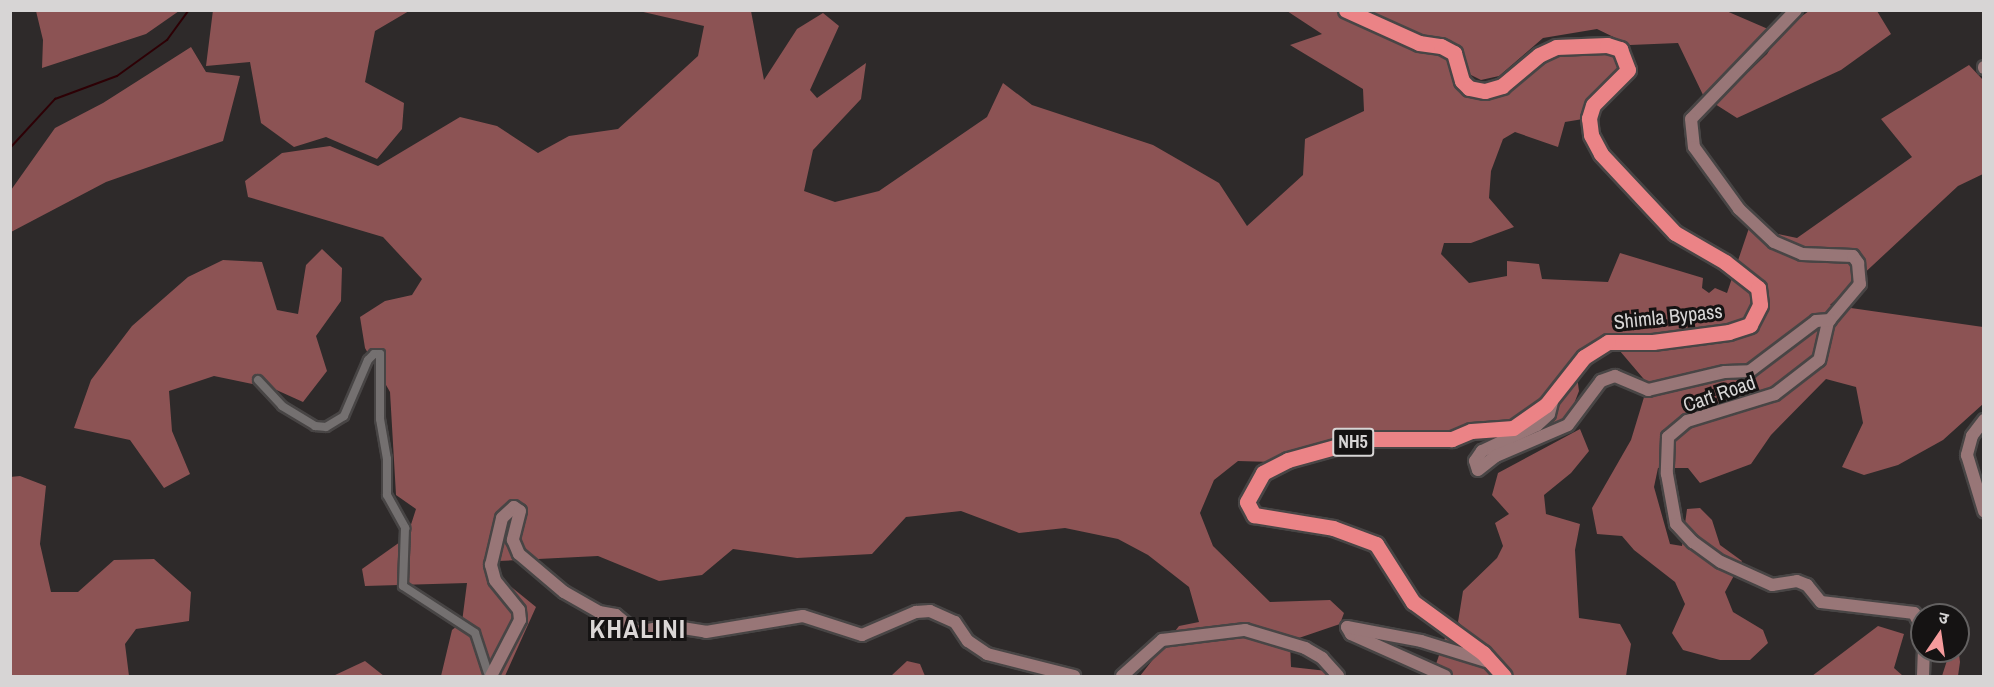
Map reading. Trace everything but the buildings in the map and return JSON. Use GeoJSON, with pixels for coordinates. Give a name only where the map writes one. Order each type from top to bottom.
{"type":"FeatureCollection","features":[{"type":"Feature","properties":{"kind":"highway","name":"Shimla Bypass"},"geometry":{"type":"LineString","coordinates":[[1346,10],[1419,43],[1441,46],[1454,53],[1462,81],[1477,90],[1502,86],[1539,55],[1556,47],[1607,45],[1620,49],[1628,70],[1593,105],[1589,118],[1596,145],[1675,233],[1725,262],[1758,288],[1760,305],[1750,325],[1729,332],[1653,342],[1608,342],[1584,357],[1553,397],[1513,428],[1471,431],[1452,439],[1364,439],[1288,460],[1263,473],[1247,502],[1254,516],[1334,528],[1376,544],[1413,602],[1492,663],[1504,676]]}},
{"type":"Feature","properties":{"kind":"main road","name":"Cart Road"},"geometry":{"type":"LineString","coordinates":[[1796,10],[1691,119],[1694,147],[1739,209],[1774,242],[1802,254],[1853,256],[1858,263],[1860,284],[1830,320],[1819,360],[1775,394],[1687,421],[1668,437],[1667,474],[1676,524],[1693,542],[1721,562],[1772,585],[1797,581],[1807,585],[1821,602],[1910,613]]}},
{"type":"Feature","properties":{"kind":"main road","name":"Cart Road"},"geometry":{"type":"LineString","coordinates":[[1553,397],[1549,414],[1537,425],[1482,452],[1475,461],[1478,470],[1496,456],[1568,425],[1601,381],[1615,376],[1648,390],[1725,372],[1750,371],[1816,321],[1830,320]]}},
{"type":"Feature","properties":{"kind":"main road"},"geometry":{"type":"LineString","coordinates":[[1983,420],[1972,436],[1967,455],[1983,512]]}},
{"type":"Feature","properties":{"kind":"main road"},"geometry":{"type":"LineString","coordinates":[[490,676],[520,620],[519,610],[495,580],[491,565],[502,518],[514,507],[520,511],[513,540],[519,554],[564,592],[599,612],[616,615],[636,632],[670,626],[706,632],[803,616],[862,635],[916,612],[930,611],[955,622],[968,641],[987,654],[1074,676]]}},
{"type":"Feature","properties":{"kind":"main road"},"geometry":{"type":"LineString","coordinates":[[1445,676],[1355,636],[1347,627],[1421,641],[1492,663]]}},
{"type":"Feature","properties":{"kind":"main road"},"geometry":{"type":"LineString","coordinates":[[1122,676],[1162,640],[1245,630],[1305,648],[1322,658],[1338,676]]}},
{"type":"Feature","properties":{"kind":"street"},"geometry":{"type":"LineString","coordinates":[[258,380],[282,406],[315,426],[326,427],[344,416],[368,360],[374,354],[380,354],[380,419],[387,459],[387,495],[405,528],[403,586],[475,633],[490,676]]}},
{"type":"Feature","properties":{"kind":"shaded area"},"geometry":{"type":"Polygon","coordinates":[[[36,10],[179,11],[146,34],[42,68],[43,40],[36,10]]]}},
{"type":"Feature","properties":{"kind":"shaded area"},"geometry":{"type":"Polygon","coordinates":[[[213,10],[409,11],[375,31],[365,82],[404,103],[402,129],[377,159],[326,137],[294,147],[261,123],[250,62],[206,66],[213,10]]]}},
{"type":"Feature","properties":{"kind":"shaded area"},"geometry":{"type":"Polygon","coordinates":[[[1724,10],[1768,29],[1704,97],[1678,43],[1630,45],[1597,29],[1543,38],[1499,76],[1481,80],[1467,73],[1451,40],[1413,35],[1358,11],[1724,10]]]}},
{"type":"Feature","properties":{"kind":"shaded area"},"geometry":{"type":"Polygon","coordinates":[[[639,11],[751,11],[764,80],[797,29],[823,13],[839,26],[810,90],[817,98],[866,63],[861,99],[813,150],[804,191],[835,202],[879,191],[987,117],[1003,83],[1032,105],[1153,145],[1219,183],[1247,226],[1303,175],[1305,139],[1364,111],[1363,89],[1290,45],[1322,34],[1287,11],[1338,11],[1417,46],[1452,56],[1458,71],[1485,93],[1557,50],[1619,52],[1625,70],[1583,119],[1565,122],[1558,147],[1515,132],[1503,139],[1491,171],[1489,198],[1514,227],[1471,243],[1444,243],[1441,254],[1469,283],[1507,276],[1507,261],[1539,264],[1542,279],[1608,282],[1620,253],[1703,278],[1702,288],[1709,293],[1715,288],[1727,293],[1749,228],[1797,238],[1912,157],[1881,119],[1969,65],[1983,80],[1983,174],[1958,186],[1830,305],[1983,327],[1983,404],[1943,440],[1898,465],[1864,475],[1842,467],[1863,423],[1856,387],[1826,379],[1771,435],[1751,464],[1700,483],[1688,468],[1658,468],[1654,487],[1670,544],[1682,546],[1687,509],[1700,508],[1712,520],[1720,545],[1742,561],[1725,592],[1733,612],[1763,630],[1768,643],[1750,660],[1720,660],[1683,650],[1672,633],[1685,604],[1675,582],[1634,550],[1622,536],[1597,534],[1592,508],[1631,440],[1648,384],[1608,337],[1575,361],[1579,391],[1567,422],[1498,449],[1470,429],[1452,437],[1364,437],[1272,462],[1238,461],[1214,480],[1200,513],[1213,546],[1270,602],[1330,600],[1344,613],[1340,624],[1290,641],[1291,667],[1336,672],[1336,676],[1140,676],[1179,626],[1199,622],[1189,587],[1148,555],[1118,539],[1065,528],[1019,533],[961,511],[906,517],[872,554],[797,558],[733,549],[702,575],[659,581],[598,556],[498,561],[494,573],[536,607],[505,676],[441,676],[452,630],[462,622],[467,583],[365,586],[362,569],[407,537],[416,509],[396,495],[390,392],[365,348],[360,317],[385,301],[412,295],[422,279],[383,237],[248,197],[245,181],[282,153],[330,146],[378,166],[460,117],[497,126],[538,153],[569,136],[618,129],[698,56],[704,26],[639,11]]]}},
{"type":"Feature","properties":{"kind":"shaded area"},"geometry":{"type":"Polygon","coordinates":[[[1809,11],[1877,11],[1891,34],[1841,70],[1737,118],[1715,104],[1767,54],[1781,31],[1809,11]]]}},
{"type":"Feature","properties":{"kind":"shaded area"},"geometry":{"type":"Polygon","coordinates":[[[191,47],[206,72],[240,76],[223,141],[106,182],[11,232],[11,190],[55,128],[103,103],[191,47]]]}},
{"type":"Feature","properties":{"kind":"shaded area"},"geometry":{"type":"Polygon","coordinates":[[[322,249],[342,268],[341,301],[316,336],[327,371],[303,402],[272,388],[214,376],[169,391],[172,431],[190,474],[164,488],[130,440],[74,428],[91,380],[132,326],[188,277],[223,260],[262,262],[277,310],[298,314],[306,265],[322,249]]]}},
{"type":"Feature","properties":{"kind":"shaded area"},"geometry":{"type":"Polygon","coordinates":[[[1580,429],[1589,451],[1571,473],[1544,495],[1546,514],[1580,524],[1575,550],[1579,618],[1620,624],[1631,644],[1626,676],[1512,676],[1458,622],[1463,591],[1497,558],[1503,546],[1495,523],[1509,514],[1492,495],[1498,473],[1580,429]]]}},
{"type":"Feature","properties":{"kind":"shaded area"},"geometry":{"type":"Polygon","coordinates":[[[20,476],[46,486],[40,544],[51,592],[78,592],[114,560],[154,559],[191,592],[189,621],[136,629],[125,644],[129,676],[11,676],[10,477],[20,476]]]}},
{"type":"Feature","properties":{"kind":"shaded area"},"geometry":{"type":"Polygon","coordinates":[[[1878,626],[1904,634],[1894,668],[1903,676],[1812,676],[1878,626]]]}},
{"type":"Feature","properties":{"kind":"shaded area"},"geometry":{"type":"Polygon","coordinates":[[[1447,632],[1502,676],[1451,676],[1435,667],[1447,632]]]}},
{"type":"Feature","properties":{"kind":"shaded area"},"geometry":{"type":"Polygon","coordinates":[[[365,661],[384,676],[333,676],[365,661]]]}},
{"type":"Feature","properties":{"kind":"shaded area"},"geometry":{"type":"Polygon","coordinates":[[[907,661],[920,664],[925,676],[891,676],[907,661]]]}},
{"type":"Feature","properties":{"kind":"shaded area"},"geometry":{"type":"Polygon","coordinates":[[[1946,663],[1960,663],[1958,676],[1942,676],[1946,663]]]}},
{"type":"Feature","properties":{"kind":"waterway"},"geometry":{"type":"LineString","coordinates":[[10,148],[55,99],[117,76],[167,40],[189,10]]}},
{"type":"Feature","properties":{"kind":"district","name":"KHALINI"},"geometry":{"type":"Point","coordinates":[638,629]}}]}
